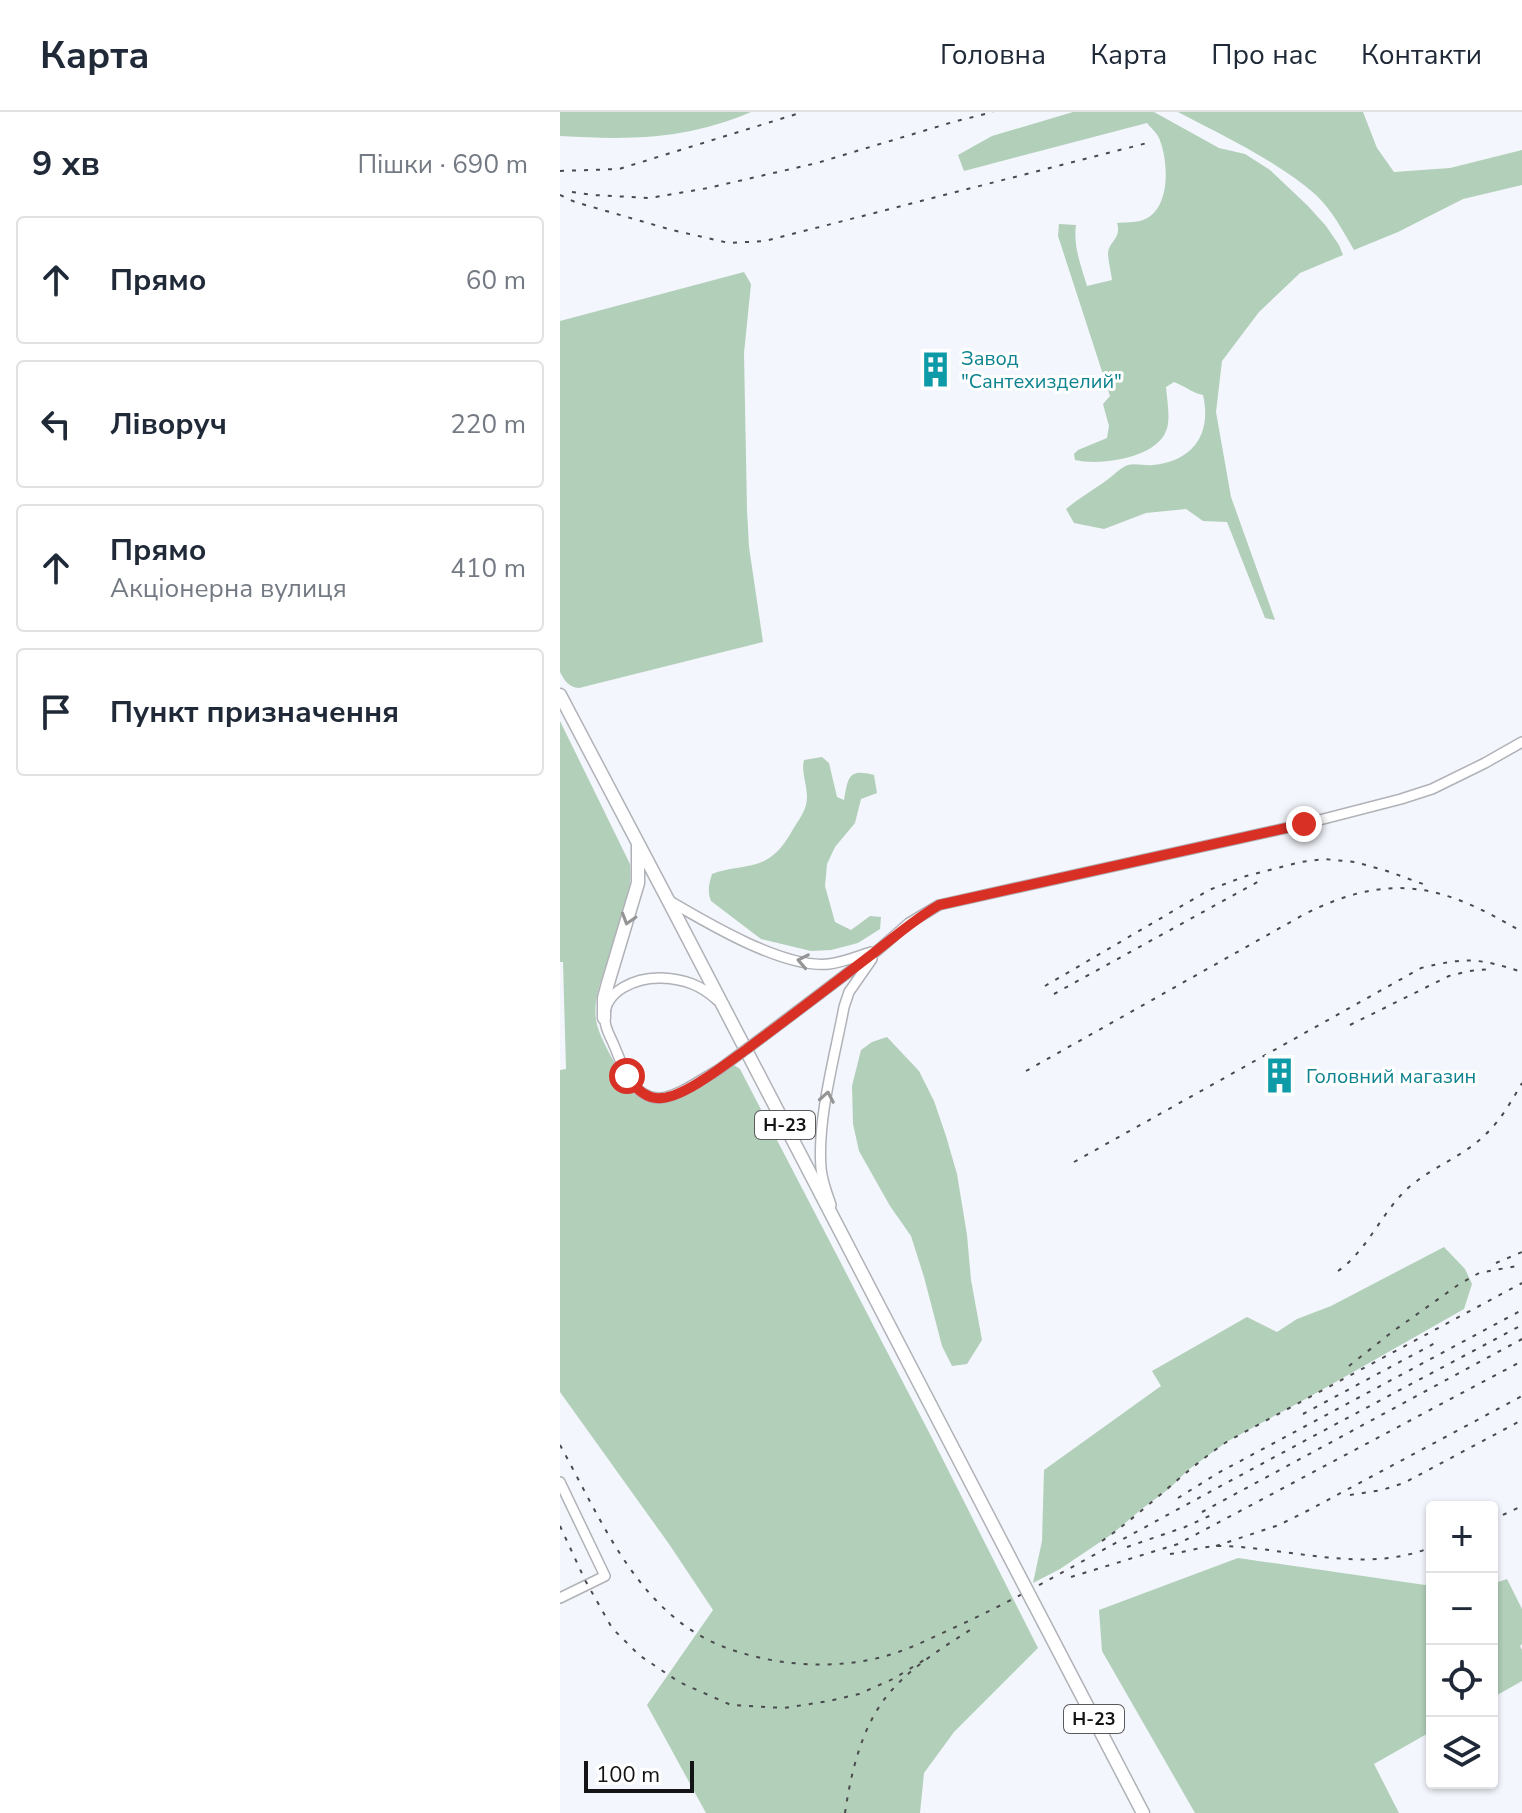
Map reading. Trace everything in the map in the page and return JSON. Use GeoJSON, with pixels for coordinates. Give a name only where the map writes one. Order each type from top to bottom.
{"type":"FeatureCollection","features":[{"type":"Feature","properties":{"kind":"main road","name":"Н-23"},"geometry":{"type":"LineString","coordinates":[[560,696],[1143,1813]]}},
{"type":"Feature","properties":{"kind":"main road"},"geometry":{"type":"LineString","coordinates":[[604,1018],[604,998],[638,883],[638,843]]}},
{"type":"Feature","properties":{"kind":"street"},"geometry":{"type":"LineString","coordinates":[[723,1006],[709,992],[680,979],[654,978],[626,985],[616,992],[604,1018],[633,1086],[647,1096],[661,1098],[718,1070],[878,950],[909,923],[939,905],[1304,824],[1401,799],[1432,789],[1522,742]]}},
{"type":"Feature","properties":{"kind":"street"},"geometry":{"type":"LineString","coordinates":[[668,900],[713,927],[810,964],[828,964],[878,950]]}},
{"type":"Feature","properties":{"kind":"street"},"geometry":{"type":"LineString","coordinates":[[839,1228],[823,1180],[823,1119],[844,1007],[857,978],[878,950]]}},
{"type":"Feature","properties":{"kind":"street"},"geometry":{"type":"LineString","coordinates":[[560,1482],[605,1576],[560,1598]]}},
{"type":"Feature","properties":{"kind":"green space"},"geometry":{"type":"Polygon","coordinates":[[[560,112],[751,112],[680,133],[610,138],[560,136],[560,112]]]}},
{"type":"Feature","properties":{"kind":"green space"},"geometry":{"type":"Polygon","coordinates":[[[1073,112],[1154,112],[1219,148],[1245,154],[1270,170],[1308,206],[1326,226],[1343,255],[1300,273],[1259,312],[1222,361],[1216,412],[1231,497],[1275,620],[1265,618],[1227,522],[1203,521],[1186,509],[1146,513],[1104,529],[1074,523],[1066,509],[1125,466],[1153,465],[1179,458],[1196,443],[1205,422],[1203,395],[1174,382],[1166,387],[1166,431],[1151,448],[1112,461],[1075,460],[1074,454],[1078,450],[1107,438],[1109,426],[1103,404],[1110,396],[1058,236],[1059,224],[1076,225],[1077,248],[1087,286],[1112,280],[1108,253],[1117,236],[1117,223],[1143,220],[1152,215],[1163,196],[1166,171],[1159,138],[1147,123],[964,171],[958,155],[992,136],[1073,112]]]}},
{"type":"Feature","properties":{"kind":"green space"},"geometry":{"type":"Polygon","coordinates":[[[1178,112],[1363,112],[1377,148],[1394,172],[1450,168],[1522,150],[1522,185],[1463,199],[1354,250],[1327,207],[1301,183],[1250,150],[1178,112]]]}},
{"type":"Feature","properties":{"kind":"green space"},"geometry":{"type":"Polygon","coordinates":[[[744,272],[751,284],[744,353],[747,510],[749,547],[763,642],[579,688],[572,686],[560,672],[560,321],[744,272]]]}},
{"type":"Feature","properties":{"kind":"green space"},"geometry":{"type":"Polygon","coordinates":[[[560,721],[630,864],[627,903],[596,1002],[597,1025],[608,1050],[632,1092],[645,1101],[659,1103],[674,1100],[734,1065],[740,1069],[1038,1648],[954,1732],[924,1773],[920,1813],[706,1813],[647,1705],[713,1610],[560,1392],[560,1070],[566,1069],[563,962],[560,962],[560,721]]]}},
{"type":"Feature","properties":{"kind":"green space"},"geometry":{"type":"Polygon","coordinates":[[[822,757],[829,763],[837,797],[844,800],[848,781],[859,773],[874,775],[877,793],[861,799],[855,823],[835,847],[827,864],[825,886],[835,922],[851,930],[870,916],[881,917],[880,929],[858,943],[811,951],[761,939],[711,901],[709,888],[712,874],[759,863],[779,850],[806,805],[804,760],[822,757]]]}},
{"type":"Feature","properties":{"kind":"green space"},"geometry":{"type":"Polygon","coordinates":[[[887,1037],[919,1071],[934,1101],[957,1174],[982,1340],[967,1364],[952,1366],[942,1346],[911,1236],[859,1151],[853,1124],[852,1086],[861,1050],[887,1037]]]}},
{"type":"Feature","properties":{"kind":"green space"},"geometry":{"type":"Polygon","coordinates":[[[1444,1247],[1465,1269],[1472,1284],[1464,1309],[1228,1441],[1112,1534],[1033,1583],[1042,1541],[1044,1470],[1161,1386],[1152,1371],[1247,1317],[1277,1332],[1297,1319],[1331,1306],[1444,1247]]]}},
{"type":"Feature","properties":{"kind":"green space"},"geometry":{"type":"Polygon","coordinates":[[[1238,1558],[1426,1585],[1426,1734],[1374,1764],[1399,1813],[1195,1813],[1102,1651],[1099,1610],[1238,1558]]]}},
{"type":"Feature","properties":{"kind":"green space"},"geometry":{"type":"Polygon","coordinates":[[[1507,1579],[1522,1609],[1522,1681],[1498,1695],[1498,1645],[1498,1582],[1507,1579]]]}},
{"type":"Feature","properties":{"kind":"railway"},"geometry":{"type":"LineString","coordinates":[[560,171],[619,169],[803,112]]}},
{"type":"Feature","properties":{"kind":"railway"},"geometry":{"type":"LineString","coordinates":[[572,192],[650,198],[708,188],[817,163],[993,112]]}},
{"type":"Feature","properties":{"kind":"railway"},"geometry":{"type":"LineString","coordinates":[[560,195],[672,230],[729,243],[765,241],[1151,142]]}},
{"type":"Feature","properties":{"kind":"railway"},"geometry":{"type":"LineString","coordinates":[[1045,986],[1209,890],[1246,876],[1324,859],[1355,862],[1423,884]]}},
{"type":"Feature","properties":{"kind":"railway"},"geometry":{"type":"LineString","coordinates":[[1054,994],[1261,880]]}},
{"type":"Feature","properties":{"kind":"railway"},"geometry":{"type":"LineString","coordinates":[[1026,1071],[1303,915],[1362,892],[1389,888],[1440,894],[1466,903],[1522,932]]}},
{"type":"Feature","properties":{"kind":"railway"},"geometry":{"type":"LineString","coordinates":[[1074,1162],[1421,968],[1472,961],[1522,972]]}},
{"type":"Feature","properties":{"kind":"railway"},"geometry":{"type":"LineString","coordinates":[[1350,1025],[1449,976],[1490,969]]}},
{"type":"Feature","properties":{"kind":"railway"},"geometry":{"type":"LineString","coordinates":[[1338,1271],[1364,1245],[1401,1195],[1476,1143],[1491,1128],[1522,1083]]}},
{"type":"Feature","properties":{"kind":"railway"},"geometry":{"type":"LineString","coordinates":[[1496,1263],[1522,1252]]}},
{"type":"Feature","properties":{"kind":"railway"},"geometry":{"type":"LineString","coordinates":[[1349,1366],[1458,1285],[1479,1273],[1522,1265]]}},
{"type":"Feature","properties":{"kind":"railway"},"geometry":{"type":"LineString","coordinates":[[1102,1541],[1228,1441],[1522,1283]]}},
{"type":"Feature","properties":{"kind":"railway"},"geometry":{"type":"LineString","coordinates":[[1178,1498],[1218,1473],[1522,1310]]}},
{"type":"Feature","properties":{"kind":"railway"},"geometry":{"type":"LineString","coordinates":[[560,1445],[625,1561],[668,1612],[694,1632],[724,1647],[781,1662],[820,1665],[859,1662],[906,1649],[999,1606],[1522,1325]]}},
{"type":"Feature","properties":{"kind":"railway"},"geometry":{"type":"LineString","coordinates":[[1202,1512],[1522,1339]]}},
{"type":"Feature","properties":{"kind":"railway"},"geometry":{"type":"LineString","coordinates":[[1303,1414],[1437,1342]]}},
{"type":"Feature","properties":{"kind":"railway"},"geometry":{"type":"LineString","coordinates":[[1071,1577],[1178,1544],[1522,1361]]}},
{"type":"Feature","properties":{"kind":"railway"},"geometry":{"type":"LineString","coordinates":[[1216,1546],[1279,1525],[1522,1396]]}},
{"type":"Feature","properties":{"kind":"railway"},"geometry":{"type":"LineString","coordinates":[[1350,1495],[1404,1483],[1522,1420]]}},
{"type":"Feature","properties":{"kind":"railway"},"geometry":{"type":"LineString","coordinates":[[1498,1517],[1522,1506]]}},
{"type":"Feature","properties":{"kind":"railway"},"geometry":{"type":"LineString","coordinates":[[1127,1547],[1216,1513]]}},
{"type":"Feature","properties":{"kind":"railway"},"geometry":{"type":"LineString","coordinates":[[560,1526],[612,1628],[639,1655],[679,1682],[731,1705],[784,1708],[859,1694],[893,1679],[929,1657]]}},
{"type":"Feature","properties":{"kind":"railway"},"geometry":{"type":"LineString","coordinates":[[1170,1554],[1219,1546],[1380,1559],[1426,1549]]}},
{"type":"Feature","properties":{"kind":"railway"},"geometry":{"type":"LineString","coordinates":[[845,1813],[859,1749],[881,1704],[918,1665],[970,1630]]}},
{"type":"Feature","properties":{"kind":"place","name":"Завод \"Сантехизделий\""},"geometry":{"type":"Point","coordinates":[935,369]}},
{"type":"Feature","properties":{"kind":"place","name":"Головний магазин"},"geometry":{"type":"Point","coordinates":[1280,1076]}},
{"type":"Feature","properties":{"kind":"route"},"geometry":{"type":"LineString","coordinates":[[627,1076],[633,1086],[650,1097],[664,1098],[681,1091],[718,1070],[878,950],[909,923],[939,905],[1304,824]]}}]}
